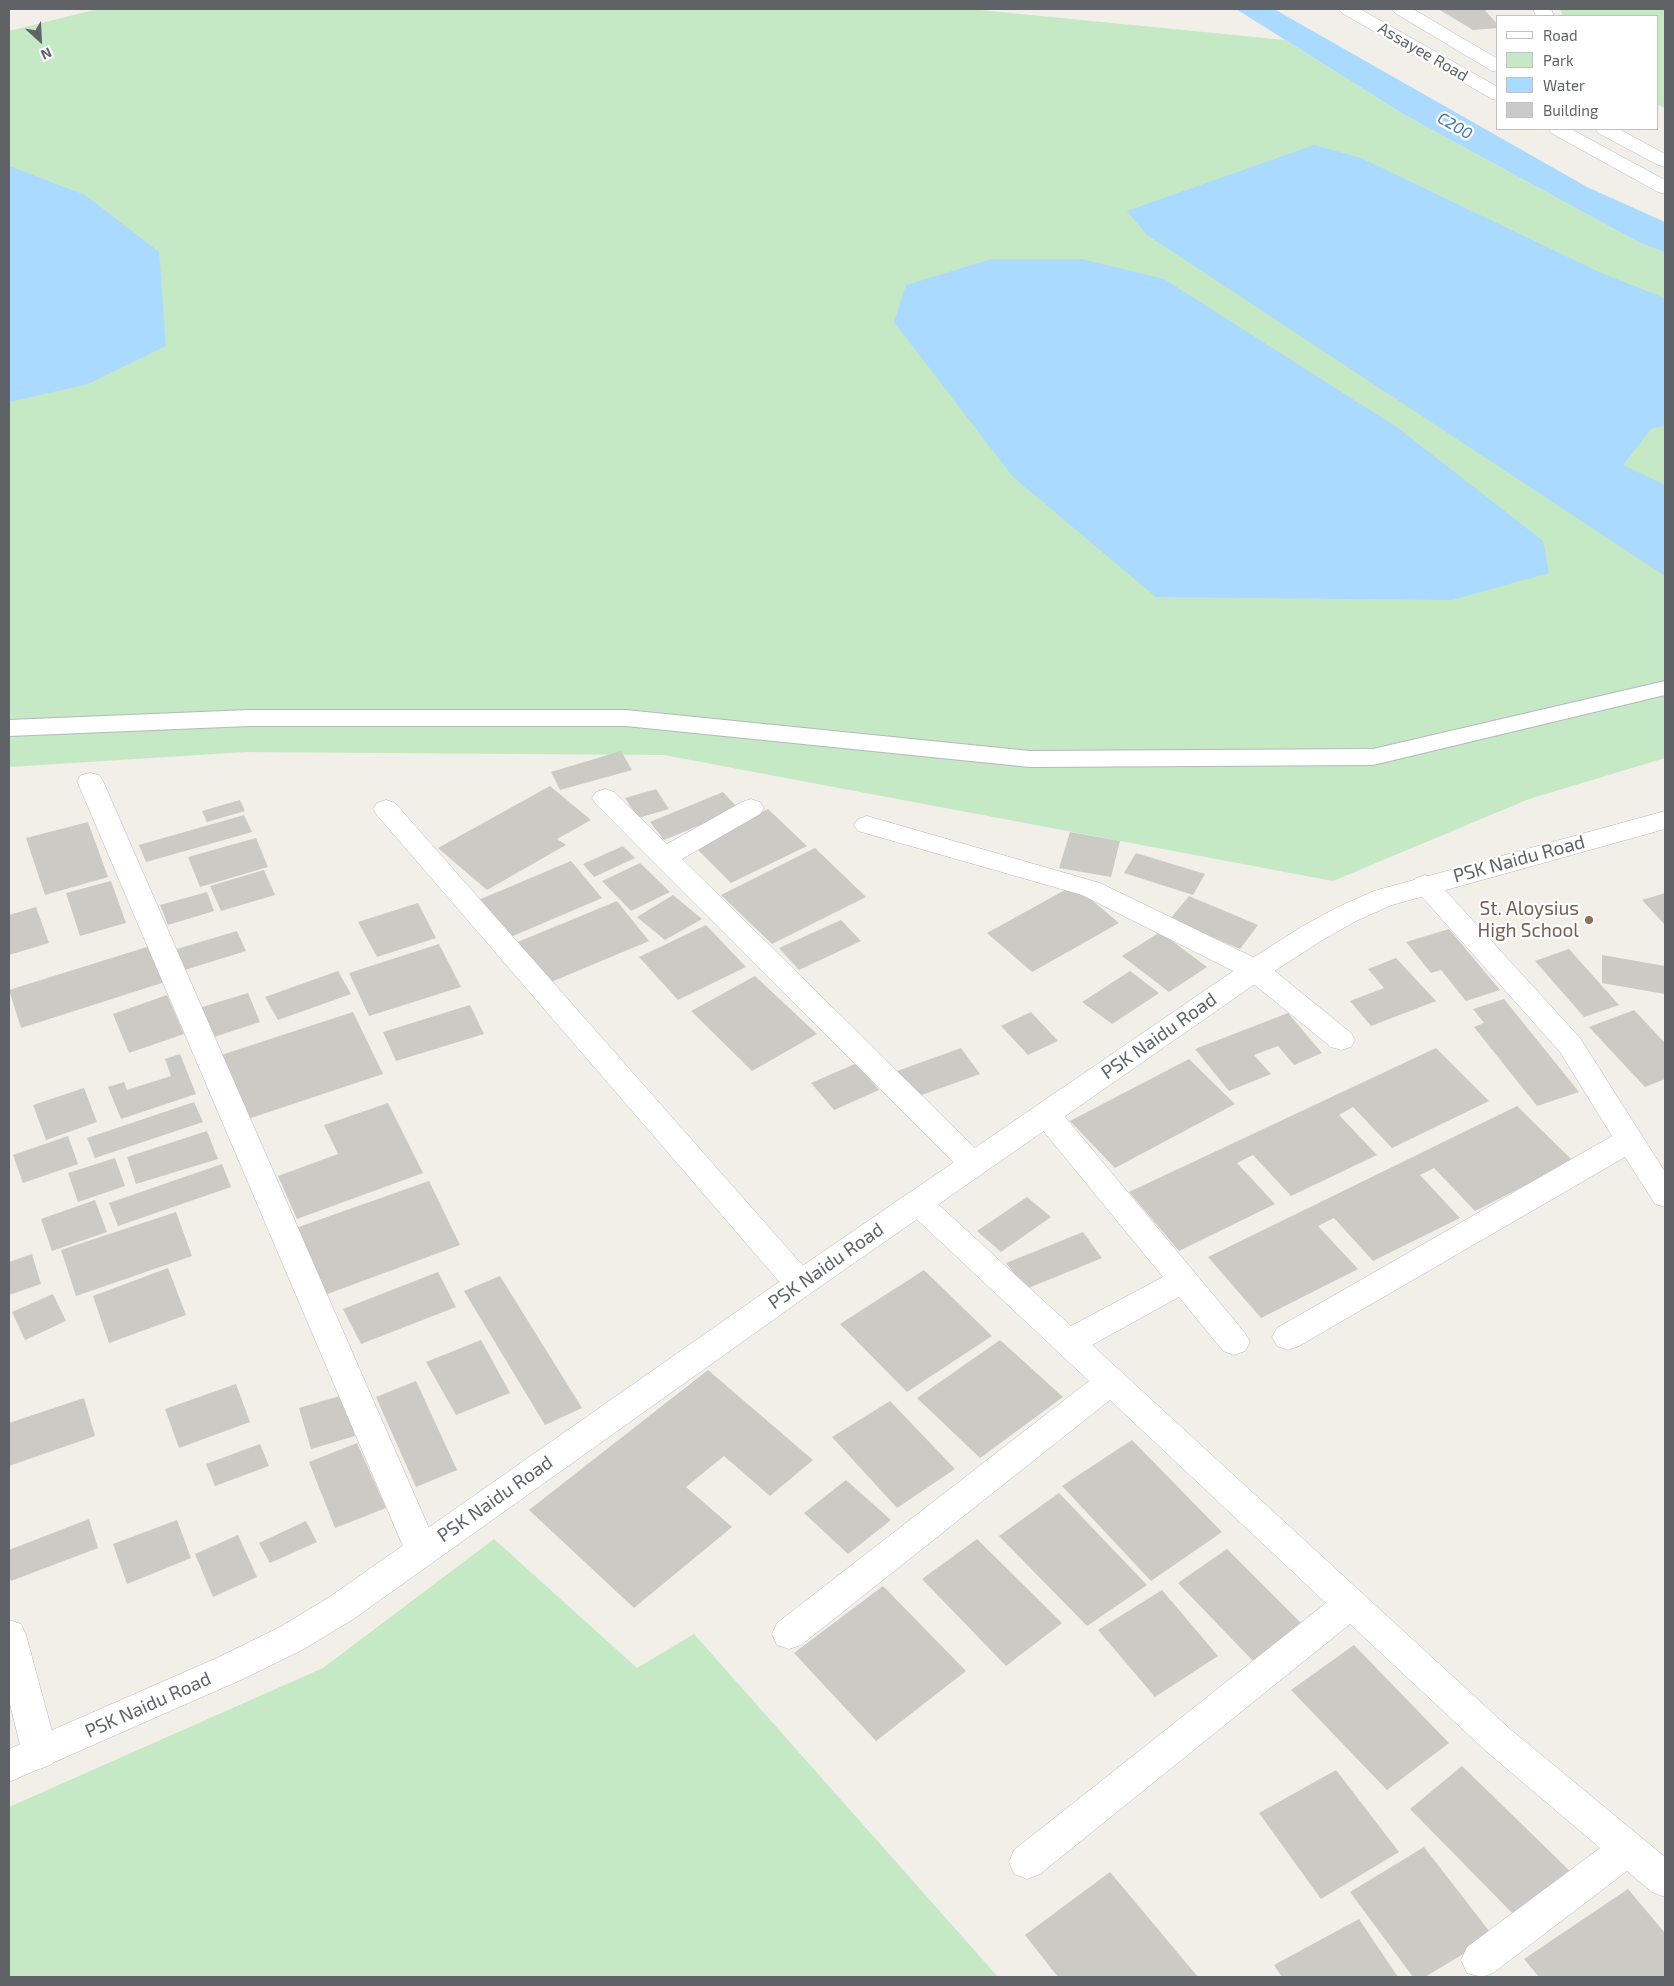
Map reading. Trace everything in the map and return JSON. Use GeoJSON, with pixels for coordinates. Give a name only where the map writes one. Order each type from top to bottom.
{"type":"FeatureCollection","features":[{"type":"Feature","properties":{"kind":"street","name":"Assayee Road"},"geometry":{"type":"LineString","coordinates":[[1348,9],[1496,93]]}},
{"type":"Feature","properties":{"kind":"street","name":"Assayee Road"},"geometry":{"type":"LineString","coordinates":[[1401,9],[1496,65]]}},
{"type":"Feature","properties":{"kind":"street"},"geometry":{"type":"LineString","coordinates":[[1560,130],[1665,188]]}},
{"type":"Feature","properties":{"kind":"street"},"geometry":{"type":"LineString","coordinates":[[1607,130],[1665,161]]}},
{"type":"Feature","properties":{"kind":"street"},"geometry":{"type":"LineString","coordinates":[[90,782],[422,1551]]}},
{"type":"Feature","properties":{"kind":"street"},"geometry":{"type":"LineString","coordinates":[[605,798],[973,1164]]}},
{"type":"Feature","properties":{"kind":"street"},"geometry":{"type":"LineString","coordinates":[[664,857],[751,808]]}},
{"type":"Feature","properties":{"kind":"street"},"geometry":{"type":"LineString","coordinates":[[386,809],[800,1284]]}},
{"type":"Feature","properties":{"kind":"street","name":"PSK Naidu Road"},"geometry":{"type":"LineString","coordinates":[[9,1766],[198,1684],[292,1638],[340,1609],[973,1164],[1255,970],[1288,948],[1347,914],[1383,898],[1425,884],[1665,820]]}},
{"type":"Feature","properties":{"kind":"street"},"geometry":{"type":"LineString","coordinates":[[867,825],[1090,889],[1255,970],[1341,1040]]}},
{"type":"Feature","properties":{"kind":"street"},"geometry":{"type":"LineString","coordinates":[[1425,884],[1570,1046],[1665,1196]]}},
{"type":"Feature","properties":{"kind":"street"},"geometry":{"type":"LineString","coordinates":[[1046,1114],[1234,1342]]}},
{"type":"Feature","properties":{"kind":"street"},"geometry":{"type":"LineString","coordinates":[[1288,1338],[1630,1140]]}},
{"type":"Feature","properties":{"kind":"street"},"geometry":{"type":"LineString","coordinates":[[918,1202],[1498,1740],[1665,1880]]}},
{"type":"Feature","properties":{"kind":"street"},"geometry":{"type":"LineString","coordinates":[[1069,1342],[1183,1281]]}},
{"type":"Feature","properties":{"kind":"street"},"geometry":{"type":"LineString","coordinates":[[789,1634],[1111,1381]]}},
{"type":"Feature","properties":{"kind":"street"},"geometry":{"type":"LineString","coordinates":[[1027,1862],[1350,1603]]}},
{"type":"Feature","properties":{"kind":"street"},"geometry":{"type":"LineString","coordinates":[[9,1635],[40,1753]]}},
{"type":"Feature","properties":{"kind":"street"},"geometry":{"type":"LineString","coordinates":[[1480,1960],[1628,1849]]}},
{"type":"Feature","properties":{"kind":"lane"},"geometry":{"type":"LineString","coordinates":[[9,728],[248,718],[626,718],[1030,759],[1373,757],[1665,688]]}},
{"type":"Feature","properties":{"kind":"green space"},"geometry":{"type":"Polygon","coordinates":[[[98,9],[970,9],[1285,40],[1403,114],[1640,243],[1665,252],[1665,758],[1529,799],[1333,881],[664,755],[246,752],[9,767],[9,31],[98,9]]]}},
{"type":"Feature","properties":{"kind":"green space"},"geometry":{"type":"Polygon","coordinates":[[[1560,9],[1665,9],[1665,108],[1659,105],[1659,15],[1563,15],[1560,9]]]}},
{"type":"Feature","properties":{"kind":"green space"},"geometry":{"type":"Polygon","coordinates":[[[494,1539],[637,1668],[694,1634],[998,1977],[9,1977],[9,1807],[323,1668],[494,1539]]]}},
{"type":"Feature","properties":{"kind":"water","name":"C200"},"geometry":{"type":"Polygon","coordinates":[[[1236,9],[1274,9],[1587,187],[1665,222],[1665,252],[1640,243],[1403,114],[1236,9]]]}},
{"type":"Feature","properties":{"kind":"water"},"geometry":{"type":"Polygon","coordinates":[[[1314,145],[1361,158],[1601,273],[1665,298],[1665,426],[1652,428],[1623,465],[1665,485],[1665,576],[1147,235],[1127,211],[1314,145]]]}},
{"type":"Feature","properties":{"kind":"water"},"geometry":{"type":"Polygon","coordinates":[[[9,166],[85,195],[159,252],[166,346],[88,384],[9,402],[9,166]]]}},
{"type":"Feature","properties":{"kind":"water"},"geometry":{"type":"Polygon","coordinates":[[[992,259],[1081,259],[1164,279],[1398,428],[1543,541],[1549,573],[1452,600],[1156,597],[1013,477],[894,322],[906,285],[992,259]]]}},
{"type":"Feature","properties":{"kind":"building"},"geometry":{"type":"Polygon","coordinates":[[[1438,9],[1484,9],[1496,23],[1496,28],[1473,30],[1438,9]]]}},
{"type":"Feature","properties":{"kind":"building"},"geometry":{"type":"Polygon","coordinates":[[[621,751],[632,770],[560,790],[551,772],[621,751]]]}},
{"type":"Feature","properties":{"kind":"building"},"geometry":{"type":"Polygon","coordinates":[[[550,786],[591,820],[557,839],[566,845],[487,890],[438,848],[550,786]]]}},
{"type":"Feature","properties":{"kind":"building"},"geometry":{"type":"Polygon","coordinates":[[[656,789],[669,809],[638,818],[625,798],[656,789]]]}},
{"type":"Feature","properties":{"kind":"building"},"geometry":{"type":"Polygon","coordinates":[[[723,792],[739,809],[664,840],[650,822],[723,792]]]}},
{"type":"Feature","properties":{"kind":"building"},"geometry":{"type":"Polygon","coordinates":[[[240,800],[245,811],[207,822],[202,811],[240,800]]]}},
{"type":"Feature","properties":{"kind":"building"},"geometry":{"type":"Polygon","coordinates":[[[768,809],[807,846],[731,883],[693,845],[768,809]]]}},
{"type":"Feature","properties":{"kind":"building"},"geometry":{"type":"Polygon","coordinates":[[[244,815],[252,832],[146,862],[139,845],[244,815]]]}},
{"type":"Feature","properties":{"kind":"building"},"geometry":{"type":"Polygon","coordinates":[[[88,822],[108,877],[45,895],[26,838],[88,822]]]}},
{"type":"Feature","properties":{"kind":"building"},"geometry":{"type":"Polygon","coordinates":[[[1070,832],[1120,841],[1111,877],[1059,868],[1070,832]]]}},
{"type":"Feature","properties":{"kind":"building"},"geometry":{"type":"Polygon","coordinates":[[[256,838],[268,867],[200,887],[188,857],[256,838]]]}},
{"type":"Feature","properties":{"kind":"building"},"geometry":{"type":"Polygon","coordinates":[[[623,846],[635,858],[594,877],[583,864],[623,846]]]}},
{"type":"Feature","properties":{"kind":"building"},"geometry":{"type":"Polygon","coordinates":[[[815,848],[866,897],[772,944],[721,895],[815,848]]]}},
{"type":"Feature","properties":{"kind":"building"},"geometry":{"type":"Polygon","coordinates":[[[1136,853],[1205,874],[1193,895],[1124,873],[1136,853]]]}},
{"type":"Feature","properties":{"kind":"building"},"geometry":{"type":"Polygon","coordinates":[[[571,861],[602,898],[506,939],[476,901],[571,861]]]}},
{"type":"Feature","properties":{"kind":"building"},"geometry":{"type":"Polygon","coordinates":[[[640,863],[670,892],[631,911],[602,881],[640,863]]]}},
{"type":"Feature","properties":{"kind":"building"},"geometry":{"type":"Polygon","coordinates":[[[264,870],[275,895],[221,911],[210,886],[264,870]]]}},
{"type":"Feature","properties":{"kind":"building"},"geometry":{"type":"Polygon","coordinates":[[[111,881],[126,923],[80,936],[66,893],[111,881]]]}},
{"type":"Feature","properties":{"kind":"building"},"geometry":{"type":"Polygon","coordinates":[[[1074,885],[1119,923],[1032,972],[987,933],[1074,885]]]}},
{"type":"Feature","properties":{"kind":"building"},"geometry":{"type":"Polygon","coordinates":[[[207,892],[214,911],[168,925],[160,905],[207,892]]]}},
{"type":"Feature","properties":{"kind":"building"},"geometry":{"type":"Polygon","coordinates":[[[1665,893],[1665,925],[1642,900],[1665,893]]]}},
{"type":"Feature","properties":{"kind":"building"},"geometry":{"type":"Polygon","coordinates":[[[673,895],[702,919],[665,940],[637,917],[673,895]]]}},
{"type":"Feature","properties":{"kind":"building"},"geometry":{"type":"Polygon","coordinates":[[[1189,896],[1258,925],[1240,949],[1170,919],[1189,896]]]}},
{"type":"Feature","properties":{"kind":"building"},"geometry":{"type":"Polygon","coordinates":[[[617,901],[649,941],[544,985],[513,944],[617,901]]]}},
{"type":"Feature","properties":{"kind":"building"},"geometry":{"type":"Polygon","coordinates":[[[418,903],[436,938],[377,957],[358,922],[418,903]]]}},
{"type":"Feature","properties":{"kind":"building"},"geometry":{"type":"Polygon","coordinates":[[[36,907],[49,943],[9,955],[9,915],[36,907]]]}},
{"type":"Feature","properties":{"kind":"building"},"geometry":{"type":"Polygon","coordinates":[[[841,920],[861,941],[799,970],[779,948],[841,920]]]}},
{"type":"Feature","properties":{"kind":"building"},"geometry":{"type":"Polygon","coordinates":[[[706,925],[746,967],[678,1000],[639,957],[706,925]]]}},
{"type":"Feature","properties":{"kind":"building"},"geometry":{"type":"Polygon","coordinates":[[[1449,929],[1500,990],[1466,1001],[1441,970],[1431,973],[1406,942],[1449,929]]]}},
{"type":"Feature","properties":{"kind":"building"},"geometry":{"type":"Polygon","coordinates":[[[237,931],[246,951],[178,972],[170,951],[237,931]]]}},
{"type":"Feature","properties":{"kind":"building"},"geometry":{"type":"Polygon","coordinates":[[[1160,932],[1207,967],[1169,992],[1122,956],[1160,932]]]}},
{"type":"Feature","properties":{"kind":"building"},"geometry":{"type":"Polygon","coordinates":[[[439,944],[461,987],[369,1016],[349,973],[439,944]]]}},
{"type":"Feature","properties":{"kind":"building"},"geometry":{"type":"Polygon","coordinates":[[[150,946],[165,982],[21,1028],[9,990],[150,946]]]}},
{"type":"Feature","properties":{"kind":"building"},"geometry":{"type":"Polygon","coordinates":[[[1569,949],[1619,1005],[1584,1017],[1535,961],[1569,949]]]}},
{"type":"Feature","properties":{"kind":"building"},"geometry":{"type":"Polygon","coordinates":[[[1602,955],[1665,966],[1665,994],[1602,983],[1602,955]]]}},
{"type":"Feature","properties":{"kind":"building"},"geometry":{"type":"Polygon","coordinates":[[[1396,958],[1436,1001],[1371,1026],[1350,1001],[1384,988],[1368,969],[1396,958]]]}},
{"type":"Feature","properties":{"kind":"building"},"geometry":{"type":"Polygon","coordinates":[[[338,971],[351,994],[278,1020],[265,997],[338,971]]]}},
{"type":"Feature","properties":{"kind":"building"},"geometry":{"type":"Polygon","coordinates":[[[1130,971],[1159,993],[1112,1024],[1082,1002],[1130,971]]]}},
{"type":"Feature","properties":{"kind":"building"},"geometry":{"type":"Polygon","coordinates":[[[755,976],[817,1034],[752,1071],[691,1011],[755,976]]]}},
{"type":"Feature","properties":{"kind":"building"},"geometry":{"type":"Polygon","coordinates":[[[248,993],[260,1022],[211,1038],[199,1008],[248,993]]]}},
{"type":"Feature","properties":{"kind":"building"},"geometry":{"type":"Polygon","coordinates":[[[167,995],[184,1034],[129,1053],[113,1014],[167,995]]]}},
{"type":"Feature","properties":{"kind":"building"},"geometry":{"type":"Polygon","coordinates":[[[1504,999],[1579,1092],[1537,1106],[1474,1027],[1484,1023],[1473,1009],[1504,999]]]}},
{"type":"Feature","properties":{"kind":"building"},"geometry":{"type":"Polygon","coordinates":[[[470,1005],[484,1034],[396,1061],[383,1032],[470,1005]]]}},
{"type":"Feature","properties":{"kind":"building"},"geometry":{"type":"Polygon","coordinates":[[[1634,1010],[1665,1043],[1665,1079],[1645,1087],[1589,1027],[1634,1010]]]}},
{"type":"Feature","properties":{"kind":"building"},"geometry":{"type":"Polygon","coordinates":[[[353,1012],[383,1074],[242,1121],[215,1057],[353,1012]]]}},
{"type":"Feature","properties":{"kind":"building"},"geometry":{"type":"Polygon","coordinates":[[[1031,1012],[1058,1041],[1028,1055],[1001,1026],[1031,1012]]]}},
{"type":"Feature","properties":{"kind":"building"},"geometry":{"type":"Polygon","coordinates":[[[1288,1013],[1322,1053],[1294,1065],[1278,1046],[1254,1055],[1271,1074],[1229,1091],[1195,1049],[1288,1013]]]}},
{"type":"Feature","properties":{"kind":"building"},"geometry":{"type":"Polygon","coordinates":[[[961,1048],[980,1074],[916,1097],[897,1071],[961,1048]]]}},
{"type":"Feature","properties":{"kind":"building"},"geometry":{"type":"Polygon","coordinates":[[[1436,1048],[1489,1101],[1392,1148],[1353,1107],[1339,1115],[1377,1155],[1291,1196],[1253,1155],[1237,1163],[1275,1204],[1179,1251],[1129,1192],[1436,1048]]]}},
{"type":"Feature","properties":{"kind":"building"},"geometry":{"type":"Polygon","coordinates":[[[180,1054],[196,1094],[121,1119],[108,1087],[124,1082],[127,1090],[171,1076],[165,1059],[180,1054]]]}},
{"type":"Feature","properties":{"kind":"building"},"geometry":{"type":"Polygon","coordinates":[[[1189,1059],[1235,1104],[1115,1168],[1070,1121],[1189,1059]]]}},
{"type":"Feature","properties":{"kind":"building"},"geometry":{"type":"Polygon","coordinates":[[[857,1063],[879,1090],[834,1110],[811,1083],[857,1063]]]}},
{"type":"Feature","properties":{"kind":"building"},"geometry":{"type":"Polygon","coordinates":[[[84,1088],[97,1122],[46,1140],[33,1105],[84,1088]]]}},
{"type":"Feature","properties":{"kind":"building"},"geometry":{"type":"Polygon","coordinates":[[[194,1102],[203,1122],[95,1158],[87,1138],[194,1102]]]}},
{"type":"Feature","properties":{"kind":"building"},"geometry":{"type":"Polygon","coordinates":[[[388,1103],[423,1173],[297,1219],[278,1176],[338,1154],[324,1125],[388,1103]]]}},
{"type":"Feature","properties":{"kind":"building"},"geometry":{"type":"Polygon","coordinates":[[[1517,1106],[1573,1161],[1475,1211],[1434,1168],[1420,1175],[1460,1218],[1373,1261],[1334,1218],[1318,1226],[1358,1269],[1261,1318],[1208,1257],[1517,1106]]]}},
{"type":"Feature","properties":{"kind":"building"},"geometry":{"type":"Polygon","coordinates":[[[207,1131],[218,1159],[136,1184],[127,1157],[207,1131]]]}},
{"type":"Feature","properties":{"kind":"building"},"geometry":{"type":"Polygon","coordinates":[[[68,1136],[78,1164],[23,1183],[13,1155],[68,1136]]]}},
{"type":"Feature","properties":{"kind":"building"},"geometry":{"type":"Polygon","coordinates":[[[115,1158],[125,1186],[78,1202],[68,1173],[115,1158]]]}},
{"type":"Feature","properties":{"kind":"building"},"geometry":{"type":"Polygon","coordinates":[[[222,1164],[231,1187],[118,1226],[109,1203],[222,1164]]]}},
{"type":"Feature","properties":{"kind":"building"},"geometry":{"type":"Polygon","coordinates":[[[429,1181],[460,1245],[322,1296],[293,1229],[429,1181]]]}},
{"type":"Feature","properties":{"kind":"building"},"geometry":{"type":"Polygon","coordinates":[[[1027,1197],[1051,1217],[1001,1252],[977,1231],[1027,1197]]]}},
{"type":"Feature","properties":{"kind":"building"},"geometry":{"type":"Polygon","coordinates":[[[95,1200],[107,1232],[52,1251],[41,1219],[95,1200]]]}},
{"type":"Feature","properties":{"kind":"building"},"geometry":{"type":"Polygon","coordinates":[[[176,1212],[192,1256],[76,1296],[61,1250],[176,1212]]]}},
{"type":"Feature","properties":{"kind":"building"},"geometry":{"type":"Polygon","coordinates":[[[1083,1232],[1102,1258],[1026,1289],[1006,1263],[1083,1232]]]}},
{"type":"Feature","properties":{"kind":"building"},"geometry":{"type":"Polygon","coordinates":[[[32,1254],[41,1284],[9,1295],[9,1262],[32,1254]]]}},
{"type":"Feature","properties":{"kind":"building"},"geometry":{"type":"Polygon","coordinates":[[[168,1268],[186,1315],[109,1343],[93,1296],[168,1268]]]}},
{"type":"Feature","properties":{"kind":"building"},"geometry":{"type":"Polygon","coordinates":[[[924,1270],[992,1336],[907,1392],[840,1324],[924,1270]]]}},
{"type":"Feature","properties":{"kind":"building"},"geometry":{"type":"Polygon","coordinates":[[[438,1272],[456,1307],[361,1344],[343,1309],[438,1272]]]}},
{"type":"Feature","properties":{"kind":"building"},"geometry":{"type":"Polygon","coordinates":[[[500,1276],[582,1408],[545,1425],[464,1291],[500,1276]]]}},
{"type":"Feature","properties":{"kind":"building"},"geometry":{"type":"Polygon","coordinates":[[[53,1294],[66,1321],[25,1340],[12,1312],[53,1294]]]}},
{"type":"Feature","properties":{"kind":"building"},"geometry":{"type":"Polygon","coordinates":[[[481,1340],[510,1393],[456,1415],[426,1362],[481,1340]]]}},
{"type":"Feature","properties":{"kind":"building"},"geometry":{"type":"Polygon","coordinates":[[[1000,1340],[1063,1397],[980,1458],[917,1398],[1000,1340]]]}},
{"type":"Feature","properties":{"kind":"building"},"geometry":{"type":"Polygon","coordinates":[[[708,1370],[813,1460],[770,1496],[724,1456],[686,1487],[732,1527],[634,1608],[529,1510],[708,1370]]]}},
{"type":"Feature","properties":{"kind":"building"},"geometry":{"type":"Polygon","coordinates":[[[416,1381],[457,1470],[416,1487],[376,1397],[416,1381]]]}},
{"type":"Feature","properties":{"kind":"building"},"geometry":{"type":"Polygon","coordinates":[[[236,1384],[250,1422],[179,1448],[165,1409],[236,1384]]]}},
{"type":"Feature","properties":{"kind":"building"},"geometry":{"type":"Polygon","coordinates":[[[343,1395],[355,1436],[311,1449],[299,1408],[343,1395]]]}},
{"type":"Feature","properties":{"kind":"building"},"geometry":{"type":"Polygon","coordinates":[[[84,1398],[95,1436],[9,1466],[9,1423],[84,1398]]]}},
{"type":"Feature","properties":{"kind":"building"},"geometry":{"type":"Polygon","coordinates":[[[890,1401],[955,1469],[897,1508],[832,1437],[890,1401]]]}},
{"type":"Feature","properties":{"kind":"building"},"geometry":{"type":"Polygon","coordinates":[[[1132,1440],[1222,1532],[1151,1581],[1062,1486],[1132,1440]]]}},
{"type":"Feature","properties":{"kind":"building"},"geometry":{"type":"Polygon","coordinates":[[[357,1443],[386,1508],[335,1528],[309,1462],[357,1443]]]}},
{"type":"Feature","properties":{"kind":"building"},"geometry":{"type":"Polygon","coordinates":[[[260,1444],[269,1466],[215,1486],[206,1464],[260,1444]]]}},
{"type":"Feature","properties":{"kind":"building"},"geometry":{"type":"Polygon","coordinates":[[[846,1480],[891,1520],[848,1554],[804,1513],[846,1480]]]}},
{"type":"Feature","properties":{"kind":"building"},"geometry":{"type":"Polygon","coordinates":[[[1059,1493],[1147,1585],[1087,1626],[999,1536],[1059,1493]]]}},
{"type":"Feature","properties":{"kind":"building"},"geometry":{"type":"Polygon","coordinates":[[[89,1519],[98,1548],[11,1581],[9,1575],[9,1550],[89,1519]]]}},
{"type":"Feature","properties":{"kind":"building"},"geometry":{"type":"Polygon","coordinates":[[[177,1520],[191,1558],[127,1584],[113,1544],[177,1520]]]}},
{"type":"Feature","properties":{"kind":"building"},"geometry":{"type":"Polygon","coordinates":[[[306,1521],[317,1542],[270,1563],[259,1543],[306,1521]]]}},
{"type":"Feature","properties":{"kind":"building"},"geometry":{"type":"Polygon","coordinates":[[[238,1535],[257,1577],[213,1597],[195,1554],[238,1535]]]}},
{"type":"Feature","properties":{"kind":"building"},"geometry":{"type":"Polygon","coordinates":[[[977,1539],[1062,1623],[1006,1666],[922,1579],[977,1539]]]}},
{"type":"Feature","properties":{"kind":"building"},"geometry":{"type":"Polygon","coordinates":[[[1227,1549],[1303,1625],[1254,1662],[1178,1583],[1227,1549]]]}},
{"type":"Feature","properties":{"kind":"building"},"geometry":{"type":"Polygon","coordinates":[[[883,1586],[966,1671],[876,1741],[794,1653],[883,1586]]]}},
{"type":"Feature","properties":{"kind":"building"},"geometry":{"type":"Polygon","coordinates":[[[1162,1590],[1218,1656],[1155,1697],[1098,1630],[1162,1590]]]}},
{"type":"Feature","properties":{"kind":"building"},"geometry":{"type":"Polygon","coordinates":[[[1354,1645],[1449,1743],[1387,1790],[1291,1690],[1354,1645]]]}},
{"type":"Feature","properties":{"kind":"building"},"geometry":{"type":"Polygon","coordinates":[[[1462,1766],[1573,1874],[1519,1920],[1410,1809],[1462,1766]]]}},
{"type":"Feature","properties":{"kind":"building"},"geometry":{"type":"Polygon","coordinates":[[[1336,1770],[1399,1852],[1321,1899],[1259,1813],[1336,1770]]]}},
{"type":"Feature","properties":{"kind":"building"},"geometry":{"type":"Polygon","coordinates":[[[1424,1847],[1493,1936],[1425,1977],[1413,1977],[1350,1892],[1424,1847]]]}},
{"type":"Feature","properties":{"kind":"building"},"geometry":{"type":"Polygon","coordinates":[[[1110,1872],[1198,1977],[1058,1977],[1025,1935],[1110,1872]]]}},
{"type":"Feature","properties":{"kind":"building"},"geometry":{"type":"Polygon","coordinates":[[[1628,1889],[1665,1933],[1665,1977],[1539,1977],[1524,1959],[1628,1889]]]}},
{"type":"Feature","properties":{"kind":"building"},"geometry":{"type":"Polygon","coordinates":[[[1359,1919],[1398,1977],[1282,1977],[1274,1965],[1359,1919]]]}},
{"type":"Feature","properties":{"kind":"place","name":"St. Aloysius High School"},"geometry":{"type":"Point","coordinates":[1589,920]}}]}
